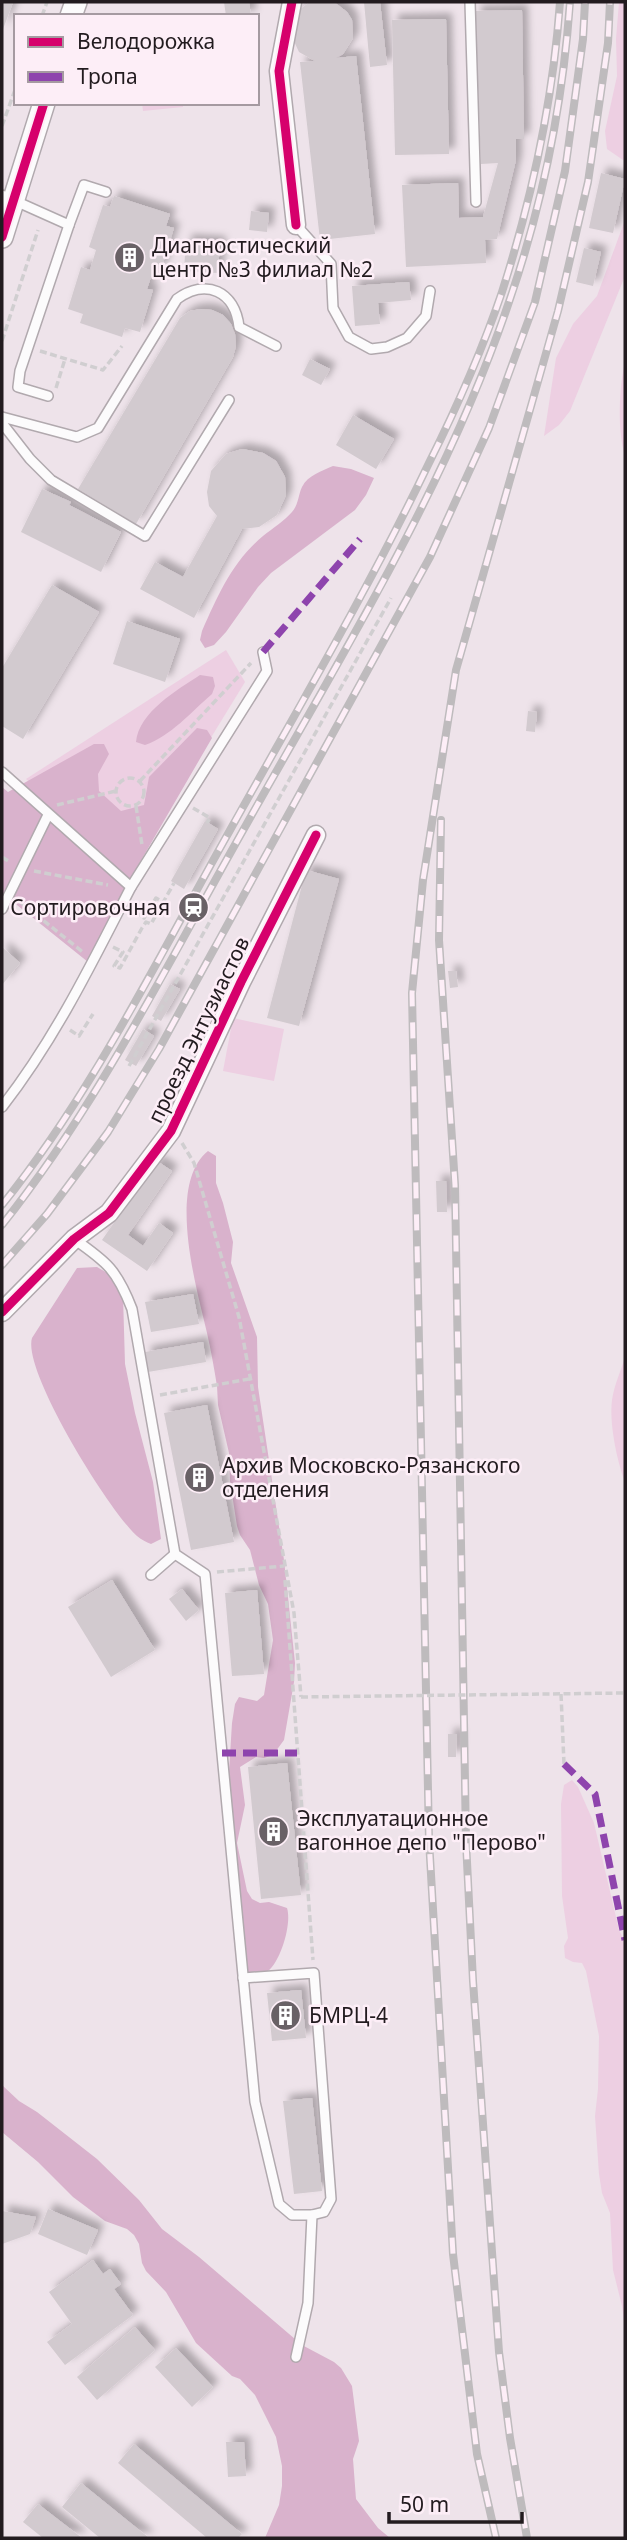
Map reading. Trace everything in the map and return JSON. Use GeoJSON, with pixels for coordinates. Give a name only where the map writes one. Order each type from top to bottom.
{"type":"FeatureCollection","features":[{"type":"Feature","properties":{"kind":"street"},"geometry":{"type":"LineString","coordinates":[[292,2],[279,71],[296,225]]}},
{"type":"Feature","properties":{"kind":"street"},"geometry":{"type":"LineString","coordinates":[[2,237],[8,198],[43,105]]}},
{"type":"Feature","properties":{"kind":"street","name":"проезд Энтузиастов"},"geometry":{"type":"LineString","coordinates":[[2,1312],[74,1239],[109,1213],[171,1131],[241,982],[316,835]]}},
{"type":"Feature","properties":{"kind":"lane"},"geometry":{"type":"LineString","coordinates":[[470,2],[476,202]]}},
{"type":"Feature","properties":{"kind":"lane"},"geometry":{"type":"LineString","coordinates":[[48,396],[18,387],[20,371],[84,185],[106,192]]}},
{"type":"Feature","properties":{"kind":"lane"},"geometry":{"type":"LineString","coordinates":[[8,198],[69,225]]}},
{"type":"Feature","properties":{"kind":"lane"},"geometry":{"type":"LineString","coordinates":[[296,225],[331,264],[333,309],[349,337],[371,349],[387,347],[407,338],[426,316],[430,291]]}},
{"type":"Feature","properties":{"kind":"lane"},"geometry":{"type":"LineString","coordinates":[[2,417],[77,437],[98,428],[177,299],[187,292],[212,289],[223,295],[232,303],[239,327],[276,346]]}},
{"type":"Feature","properties":{"kind":"lane"},"geometry":{"type":"LineString","coordinates":[[2,424],[51,480],[145,536],[229,400]]}},
{"type":"Feature","properties":{"kind":"lane"},"geometry":{"type":"LineString","coordinates":[[3,1103],[46,1046],[81,987],[131,887],[267,671],[262,652]]}},
{"type":"Feature","properties":{"kind":"lane"},"geometry":{"type":"LineString","coordinates":[[2,772],[131,887]]}},
{"type":"Feature","properties":{"kind":"lane"},"geometry":{"type":"LineString","coordinates":[[2,909],[45,812]]}},
{"type":"Feature","properties":{"kind":"lane"},"geometry":{"type":"LineString","coordinates":[[74,1239],[102,1258],[122,1281],[132,1309],[175,1555],[205,1574],[243,1978],[255,2102],[279,2204],[292,2215],[324,2212],[331,2199],[314,1973],[243,1978]]}},
{"type":"Feature","properties":{"kind":"lane"},"geometry":{"type":"LineString","coordinates":[[151,1575],[175,1555]]}},
{"type":"Feature","properties":{"kind":"lane"},"geometry":{"type":"LineString","coordinates":[[296,2357],[308,2302],[312,2214]]}},
{"type":"Feature","properties":{"kind":"path"},"geometry":{"type":"LineString","coordinates":[[2,126],[14,93]]}},
{"type":"Feature","properties":{"kind":"path"},"geometry":{"type":"LineString","coordinates":[[2,341],[38,230]]}},
{"type":"Feature","properties":{"kind":"path"},"geometry":{"type":"LineString","coordinates":[[28,347],[103,370],[122,346]]}},
{"type":"Feature","properties":{"kind":"path"},"geometry":{"type":"LineString","coordinates":[[48,396],[57,387],[65,358]]}},
{"type":"Feature","properties":{"kind":"path"},"geometry":{"type":"LineString","coordinates":[[129,1066],[391,598]]}},
{"type":"Feature","properties":{"kind":"path"},"geometry":{"type":"LineString","coordinates":[[140,781],[262,652]]}},
{"type":"Feature","properties":{"kind":"path"},"geometry":{"type":"LineString","coordinates":[[127,778],[140,781],[145,794],[140,803],[126,806],[121,803],[116,791],[119,783],[127,778]]}},
{"type":"Feature","properties":{"kind":"path"},"geometry":{"type":"LineString","coordinates":[[45,812],[116,791]]}},
{"type":"Feature","properties":{"kind":"path"},"geometry":{"type":"LineString","coordinates":[[135,806],[145,865]]}},
{"type":"Feature","properties":{"kind":"path"},"geometry":{"type":"LineString","coordinates":[[199,811],[210,818],[207,823]]}},
{"type":"Feature","properties":{"kind":"path"},"geometry":{"type":"LineString","coordinates":[[2,857],[21,868],[123,888],[131,887]]}},
{"type":"Feature","properties":{"kind":"path"},"geometry":{"type":"LineString","coordinates":[[120,968],[146,922],[150,924],[174,883]]}},
{"type":"Feature","properties":{"kind":"path"},"geometry":{"type":"LineString","coordinates":[[9,893],[86,955],[92,944]]}},
{"type":"Feature","properties":{"kind":"path"},"geometry":{"type":"LineString","coordinates":[[144,918],[156,898],[163,902]]}},
{"type":"Feature","properties":{"kind":"path"},"geometry":{"type":"LineString","coordinates":[[79,1036],[93,1014]]}},
{"type":"Feature","properties":{"kind":"path"},"geometry":{"type":"LineString","coordinates":[[171,1131],[180,1139],[194,1163],[239,1317],[294,1613],[301,1697],[625,1693]]}},
{"type":"Feature","properties":{"kind":"path"},"geometry":{"type":"LineString","coordinates":[[148,1398],[250,1378]]}},
{"type":"Feature","properties":{"kind":"path"},"geometry":{"type":"LineString","coordinates":[[205,1574],[284,1564]]}},
{"type":"Feature","properties":{"kind":"path"},"geometry":{"type":"LineString","coordinates":[[284,1564],[314,1973]]}},
{"type":"Feature","properties":{"kind":"path"},"geometry":{"type":"LineString","coordinates":[[561,1694],[564,1764]]}},
{"type":"Feature","properties":{"kind":"shaded area"},"geometry":{"type":"Polygon","coordinates":[[[619,2],[625,2],[623,160],[607,149],[605,131],[617,76],[619,2]]]}},
{"type":"Feature","properties":{"kind":"shaded area"},"geometry":{"type":"Polygon","coordinates":[[[142,105],[183,105],[183,107],[143,111],[142,105]]]}},
{"type":"Feature","properties":{"kind":"shaded area"},"geometry":{"type":"Polygon","coordinates":[[[625,220],[625,276],[570,411],[559,425],[544,436],[556,358],[573,324],[597,296],[625,220]]]}},
{"type":"Feature","properties":{"kind":"shaded area"},"geometry":{"type":"Polygon","coordinates":[[[625,362],[625,456],[620,409],[625,362]]]}},
{"type":"Feature","properties":{"kind":"shaded area"},"geometry":{"type":"Polygon","coordinates":[[[333,466],[351,469],[374,478],[366,495],[355,510],[271,573],[226,632],[214,645],[205,648],[200,640],[202,631],[234,568],[252,546],[292,512],[308,479],[333,466]]]}},
{"type":"Feature","properties":{"kind":"shaded area"},"geometry":{"type":"Polygon","coordinates":[[[226,650],[245,682],[130,870],[26,779],[226,650]]]}},
{"type":"Feature","properties":{"kind":"shaded area"},"geometry":{"type":"Polygon","coordinates":[[[200,675],[213,677],[215,686],[212,694],[163,736],[145,745],[136,742],[144,721],[160,703],[200,675]]]}},
{"type":"Feature","properties":{"kind":"shaded area"},"geometry":{"type":"Polygon","coordinates":[[[197,728],[207,730],[212,738],[136,869],[88,962],[2,893],[2,787],[8,792],[94,744],[104,744],[109,754],[98,774],[99,791],[121,811],[144,805],[149,777],[197,728]]]}},
{"type":"Feature","properties":{"kind":"shaded area"},"geometry":{"type":"Polygon","coordinates":[[[233,1018],[284,1029],[274,1081],[223,1071],[233,1018]]]}},
{"type":"Feature","properties":{"kind":"shaded area"},"geometry":{"type":"Polygon","coordinates":[[[208,1151],[216,1156],[216,1183],[233,1242],[231,1263],[257,1337],[258,1387],[284,1560],[295,1663],[284,1740],[273,1755],[256,1757],[240,1767],[245,1805],[237,1843],[247,1891],[252,1899],[260,1903],[269,1902],[287,1908],[288,1915],[287,1932],[273,1966],[260,1975],[252,1976],[243,1972],[225,1836],[232,1723],[239,1697],[257,1701],[264,1695],[273,1640],[268,1604],[259,1585],[250,1550],[237,1526],[229,1453],[188,1238],[189,1188],[195,1167],[208,1151]]]}},
{"type":"Feature","properties":{"kind":"shaded area"},"geometry":{"type":"Polygon","coordinates":[[[97,1267],[114,1277],[123,1296],[125,1364],[153,1482],[161,1539],[151,1544],[137,1536],[124,1522],[89,1472],[54,1409],[40,1379],[33,1355],[32,1338],[77,1268],[97,1267]]]}},
{"type":"Feature","properties":{"kind":"shaded area"},"geometry":{"type":"Polygon","coordinates":[[[625,1357],[625,1482],[614,1442],[611,1409],[614,1389],[625,1357]]]}},
{"type":"Feature","properties":{"kind":"shaded area"},"geometry":{"type":"Polygon","coordinates":[[[572,1780],[578,1787],[594,1823],[619,1930],[625,1942],[625,2329],[613,2270],[610,2213],[602,2193],[599,2174],[595,2116],[599,2036],[586,1971],[582,1963],[565,1958],[564,1946],[568,1938],[562,1896],[561,1804],[564,1785],[572,1780]]]}},
{"type":"Feature","properties":{"kind":"shaded area"},"geometry":{"type":"Polygon","coordinates":[[[2,2085],[19,2101],[97,2159],[139,2200],[162,2229],[302,2345],[341,2368],[352,2386],[359,2441],[353,2459],[356,2499],[378,2528],[390,2538],[265,2538],[279,2505],[282,2466],[276,2437],[255,2395],[196,2343],[166,2292],[146,2271],[134,2235],[127,2229],[105,2221],[73,2197],[38,2162],[2,2132],[2,2085]]]}},
{"type":"Feature","properties":{"kind":"building"},"geometry":{"type":"Polygon","coordinates":[[[2,2],[13,2],[2,32],[2,2]]]}},
{"type":"Feature","properties":{"kind":"building"},"geometry":{"type":"Polygon","coordinates":[[[224,2],[249,2],[251,14],[226,14],[224,2]]]}},
{"type":"Feature","properties":{"kind":"building"},"geometry":{"type":"Polygon","coordinates":[[[310,2],[334,2],[347,12],[352,20],[353,38],[343,54],[336,58],[356,56],[375,234],[320,240],[300,62],[315,61],[299,52],[291,35],[299,10],[310,2]]]}},
{"type":"Feature","properties":{"kind":"building"},"geometry":{"type":"Polygon","coordinates":[[[364,2],[380,2],[387,65],[370,67],[364,2]]]}},
{"type":"Feature","properties":{"kind":"building"},"geometry":{"type":"Polygon","coordinates":[[[522,10],[524,139],[516,139],[516,160],[497,239],[485,240],[486,263],[406,267],[402,185],[458,183],[459,218],[483,217],[498,163],[481,164],[475,11],[522,10]]]}},
{"type":"Feature","properties":{"kind":"building"},"geometry":{"type":"Polygon","coordinates":[[[446,19],[449,154],[395,155],[392,20],[446,19]]]}},
{"type":"Feature","properties":{"kind":"building"},"geometry":{"type":"Polygon","coordinates":[[[601,173],[625,179],[613,233],[589,228],[601,173]]]}},
{"type":"Feature","properties":{"kind":"building","name":"Диагностический центр №3 филиал №2"},"geometry":{"type":"Polygon","coordinates":[[[114,196],[170,214],[166,226],[174,228],[161,270],[154,268],[147,289],[153,290],[140,332],[125,328],[122,337],[80,323],[83,314],[68,309],[81,267],[90,270],[96,250],[89,247],[103,205],[110,207],[114,196]]]}},
{"type":"Feature","properties":{"kind":"building"},"geometry":{"type":"Polygon","coordinates":[[[251,211],[269,213],[267,232],[249,230],[251,211]]]}},
{"type":"Feature","properties":{"kind":"building"},"geometry":{"type":"Polygon","coordinates":[[[186,240],[220,242],[218,273],[184,271],[186,240]]]}},
{"type":"Feature","properties":{"kind":"building"},"geometry":{"type":"Polygon","coordinates":[[[584,248],[601,252],[593,286],[576,282],[584,248]]]}},
{"type":"Feature","properties":{"kind":"building"},"geometry":{"type":"Polygon","coordinates":[[[409,282],[411,300],[378,303],[380,324],[355,326],[352,286],[409,282]]]}},
{"type":"Feature","properties":{"kind":"building"},"geometry":{"type":"Polygon","coordinates":[[[201,309],[223,315],[231,324],[236,346],[233,357],[136,524],[78,489],[180,318],[190,311],[201,309]]]}},
{"type":"Feature","properties":{"kind":"building"},"geometry":{"type":"Polygon","coordinates":[[[310,359],[330,369],[321,385],[302,375],[310,359]]]}},
{"type":"Feature","properties":{"kind":"building"},"geometry":{"type":"Polygon","coordinates":[[[353,415],[394,439],[376,469],[336,445],[353,415]]]}},
{"type":"Feature","properties":{"kind":"building"},"geometry":{"type":"Polygon","coordinates":[[[242,449],[263,453],[276,461],[285,477],[286,495],[277,515],[259,527],[242,529],[194,618],[140,589],[155,562],[183,577],[217,516],[209,506],[207,492],[211,471],[226,454],[242,449]]]}},
{"type":"Feature","properties":{"kind":"building"},"geometry":{"type":"Polygon","coordinates":[[[42,489],[71,502],[69,505],[121,532],[101,572],[21,532],[42,489]]]}},
{"type":"Feature","properties":{"kind":"building"},"geometry":{"type":"Polygon","coordinates":[[[52,585],[99,612],[23,739],[2,726],[2,668],[52,585]]]}},
{"type":"Feature","properties":{"kind":"building"},"geometry":{"type":"Polygon","coordinates":[[[127,621],[180,639],[165,682],[113,664],[127,621]]]}},
{"type":"Feature","properties":{"kind":"building"},"geometry":{"type":"Polygon","coordinates":[[[528,711],[537,712],[535,732],[526,731],[528,711]]]}},
{"type":"Feature","properties":{"kind":"building"},"geometry":{"type":"Polygon","coordinates":[[[205,821],[218,829],[184,889],[171,881],[205,821]]]}},
{"type":"Feature","properties":{"kind":"building"},"geometry":{"type":"Polygon","coordinates":[[[306,870],[339,879],[299,1026],[267,1018],[306,870]]]}},
{"type":"Feature","properties":{"kind":"building"},"geometry":{"type":"Polygon","coordinates":[[[2,947],[20,963],[2,985],[2,947]]]}},
{"type":"Feature","properties":{"kind":"building"},"geometry":{"type":"Polygon","coordinates":[[[448,971],[456,971],[458,987],[450,988],[448,971]]]}},
{"type":"Feature","properties":{"kind":"building"},"geometry":{"type":"Polygon","coordinates":[[[170,984],[180,989],[161,1021],[152,1016],[170,984]]]}},
{"type":"Feature","properties":{"kind":"building"},"geometry":{"type":"Polygon","coordinates":[[[143,1029],[154,1036],[136,1066],[125,1060],[143,1029]]]}},
{"type":"Feature","properties":{"kind":"building"},"geometry":{"type":"Polygon","coordinates":[[[157,1161],[172,1171],[128,1235],[143,1246],[159,1223],[173,1233],[147,1271],[102,1240],[157,1161]]]}},
{"type":"Feature","properties":{"kind":"building"},"geometry":{"type":"Polygon","coordinates":[[[436,1181],[446,1181],[447,1212],[437,1212],[436,1181]]]}},
{"type":"Feature","properties":{"kind":"building"},"geometry":{"type":"Polygon","coordinates":[[[193,1294],[199,1324],[151,1332],[145,1302],[193,1294]]]}},
{"type":"Feature","properties":{"kind":"building"},"geometry":{"type":"Polygon","coordinates":[[[203,1342],[206,1362],[148,1372],[145,1352],[203,1342]]]}},
{"type":"Feature","properties":{"kind":"building","name":"Архив Московско-Рязанского отделения"},"geometry":{"type":"Polygon","coordinates":[[[207,1405],[234,1542],[191,1550],[164,1413],[207,1405]]]}},
{"type":"Feature","properties":{"kind":"building"},"geometry":{"type":"Polygon","coordinates":[[[112,1580],[155,1650],[111,1677],[68,1607],[112,1580]]]}},
{"type":"Feature","properties":{"kind":"building"},"geometry":{"type":"Polygon","coordinates":[[[182,1589],[199,1610],[186,1621],[169,1599],[182,1589]]]}},
{"type":"Feature","properties":{"kind":"building"},"geometry":{"type":"Polygon","coordinates":[[[257,1590],[264,1674],[232,1676],[225,1593],[257,1590]]]}},
{"type":"Feature","properties":{"kind":"building"},"geometry":{"type":"Polygon","coordinates":[[[448,1734],[457,1734],[456,1757],[448,1757],[448,1734]]]}},
{"type":"Feature","properties":{"kind":"building","name":"Эксплуатационное вагонное депо \"Перово\""},"geometry":{"type":"Polygon","coordinates":[[[287,1763],[301,1895],[261,1899],[248,1767],[287,1763]]]}},
{"type":"Feature","properties":{"kind":"building","name":"БМРЦ-4"},"geometry":{"type":"Polygon","coordinates":[[[301,1990],[306,2038],[272,2041],[267,1993],[301,1990]]]}},
{"type":"Feature","properties":{"kind":"building"},"geometry":{"type":"Polygon","coordinates":[[[312,2098],[322,2191],[294,2194],[283,2101],[312,2098]]]}},
{"type":"Feature","properties":{"kind":"building"},"geometry":{"type":"Polygon","coordinates":[[[48,2209],[98,2230],[87,2255],[38,2234],[48,2209]]]}},
{"type":"Feature","properties":{"kind":"building"},"geometry":{"type":"Polygon","coordinates":[[[2,2211],[36,2217],[30,2234],[2,2244],[2,2211]]]}},
{"type":"Feature","properties":{"kind":"building"},"geometry":{"type":"Polygon","coordinates":[[[93,2260],[103,2274],[110,2269],[121,2284],[114,2289],[133,2315],[65,2365],[47,2342],[72,2324],[49,2292],[93,2260]]]}},
{"type":"Feature","properties":{"kind":"building"},"geometry":{"type":"Polygon","coordinates":[[[135,2327],[155,2350],[97,2400],[77,2377],[135,2327]]]}},
{"type":"Feature","properties":{"kind":"building"},"geometry":{"type":"Polygon","coordinates":[[[176,2348],[213,2387],[192,2407],[155,2367],[176,2348]]]}},
{"type":"Feature","properties":{"kind":"building"},"geometry":{"type":"Polygon","coordinates":[[[226,2442],[244,2442],[246,2476],[228,2477],[226,2442]]]}},
{"type":"Feature","properties":{"kind":"building"},"geometry":{"type":"Polygon","coordinates":[[[134,2444],[242,2534],[238,2538],[207,2538],[118,2463],[134,2444]]]}},
{"type":"Feature","properties":{"kind":"building"},"geometry":{"type":"Polygon","coordinates":[[[81,2483],[149,2538],[100,2538],[62,2507],[81,2483]]]}},
{"type":"Feature","properties":{"kind":"building"},"geometry":{"type":"Polygon","coordinates":[[[38,2504],[82,2538],[43,2538],[23,2522],[38,2504]]]}},
{"type":"Feature","properties":{"kind":"railway"},"geometry":{"type":"LineString","coordinates":[[2,1205],[66,1117],[123,1023],[357,604],[449,423],[494,314],[523,221],[540,148],[560,2]]}},
{"type":"Feature","properties":{"kind":"railway"},"geometry":{"type":"LineString","coordinates":[[2,1225],[69,1132],[129,1035],[389,571],[456,436],[511,296],[533,224],[557,114],[570,2]]}},
{"type":"Feature","properties":{"kind":"railway"},"geometry":{"type":"LineString","coordinates":[[2,1265],[47,1214],[108,1132],[159,1049],[430,557],[489,428],[535,302],[565,171],[583,39],[585,2]]}},
{"type":"Feature","properties":{"kind":"railway"},"geometry":{"type":"LineString","coordinates":[[496,2538],[477,2454],[453,2254],[429,1840],[412,993],[423,880],[456,670],[558,311],[588,182],[608,43],[610,2]]}},
{"type":"Feature","properties":{"kind":"railway"},"geometry":{"type":"LineString","coordinates":[[441,820],[439,940],[455,1185],[466,1842],[499,2352],[527,2538]]}},
{"type":"Feature","properties":{"kind":"marked path"},"geometry":{"type":"LineString","coordinates":[[263,652],[360,539]]}},
{"type":"Feature","properties":{"kind":"marked path"},"geometry":{"type":"LineString","coordinates":[[222,1753],[297,1753]]}},
{"type":"Feature","properties":{"kind":"marked path"},"geometry":{"type":"LineString","coordinates":[[564,1764],[595,1794],[625,1940]]}},
{"type":"Feature","properties":{"kind":"cycle path"},"geometry":{"type":"LineString","coordinates":[[292,2],[279,71],[296,225]]}},
{"type":"Feature","properties":{"kind":"cycle path"},"geometry":{"type":"LineString","coordinates":[[2,237],[43,105]]}},
{"type":"Feature","properties":{"kind":"cycle path"},"geometry":{"type":"LineString","coordinates":[[2,1312],[74,1239],[109,1213],[171,1131],[241,982],[316,835]]}},
{"type":"Feature","properties":{"kind":"place","name":"Диагностический центр №3 филиал №2"},"geometry":{"type":"Point","coordinates":[129,258]}},
{"type":"Feature","properties":{"kind":"place","name":"Сортировочная"},"geometry":{"type":"Point","coordinates":[193,908]}},
{"type":"Feature","properties":{"kind":"place","name":"Архив Московско-Рязанского отделения"},"geometry":{"type":"Point","coordinates":[199,1478]}},
{"type":"Feature","properties":{"kind":"place","name":"Эксплуатационное вагонное депо \"Перово\""},"geometry":{"type":"Point","coordinates":[274,1831]}},
{"type":"Feature","properties":{"kind":"place","name":"БМРЦ-4"},"geometry":{"type":"Point","coordinates":[286,2016]}}]}
